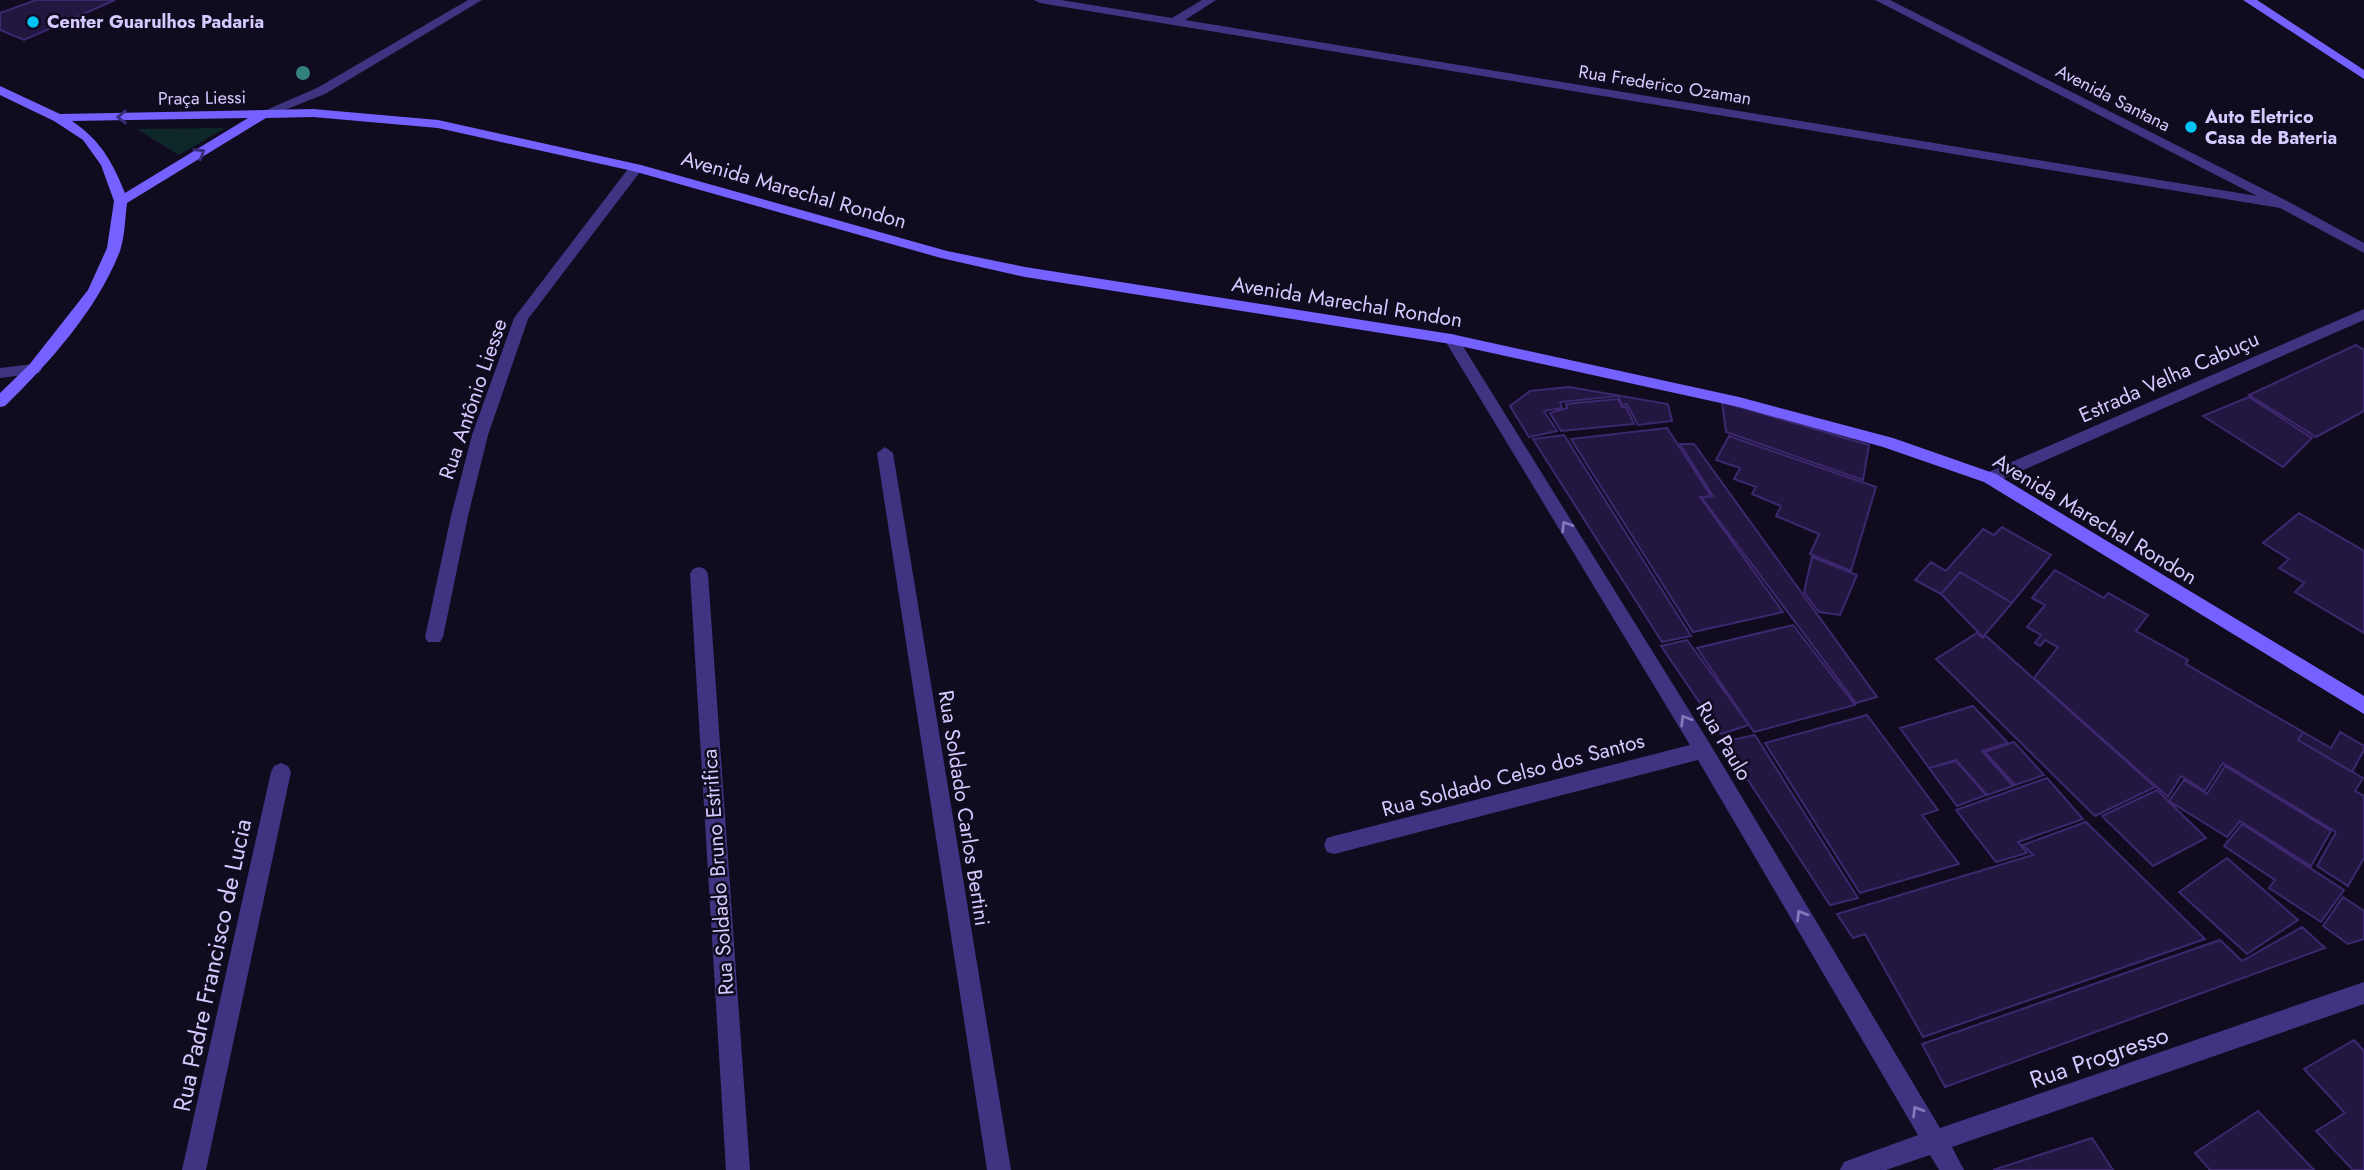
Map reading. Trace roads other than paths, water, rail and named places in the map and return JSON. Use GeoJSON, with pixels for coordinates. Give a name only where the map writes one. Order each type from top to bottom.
{"type":"FeatureCollection","features":[{"type":"Feature","properties":{"kind":"street"},"geometry":{"type":"LineString","coordinates":[[264,114],[321,91],[476,0]]}},
{"type":"Feature","properties":{"kind":"street","name":"Rua Frederico Ozaman"},"geometry":{"type":"LineString","coordinates":[[1040,0],[2284,205]]}},
{"type":"Feature","properties":{"kind":"street"},"geometry":{"type":"LineString","coordinates":[[1174,22],[1210,0]]}},
{"type":"Feature","properties":{"kind":"street","name":"Avenida Santana"},"geometry":{"type":"LineString","coordinates":[[1881,0],[2284,205],[2364,249]]}},
{"type":"Feature","properties":{"kind":"street"},"geometry":{"type":"LineString","coordinates":[[2249,0],[2364,75]]}},
{"type":"Feature","properties":{"kind":"street"},"geometry":{"type":"LineString","coordinates":[[0,90],[58,118],[87,137],[107,165],[121,201],[114,247],[94,291],[34,369],[0,402]]}},
{"type":"Feature","properties":{"kind":"street","name":"Avenida Marechal Rondon"},"geometry":{"type":"LineString","coordinates":[[264,114],[313,113],[438,124],[636,168],[946,255],[1025,272],[1451,339],[1739,402],[1887,442],[1990,478],[2364,706]]}},
{"type":"Feature","properties":{"kind":"street","name":"Praça Liessi"},"geometry":{"type":"LineString","coordinates":[[58,118],[264,114]]}},
{"type":"Feature","properties":{"kind":"street","name":"Praça Liessi"},"geometry":{"type":"LineString","coordinates":[[121,201],[264,114]]}},
{"type":"Feature","properties":{"kind":"street","name":"Rua Antônio Liesse"},"geometry":{"type":"LineString","coordinates":[[433,636],[463,491],[509,345],[521,318],[636,168]]}},
{"type":"Feature","properties":{"kind":"street","name":"Estrada Velha Cabuçu"},"geometry":{"type":"LineString","coordinates":[[1990,478],[2364,314]]}},
{"type":"Feature","properties":{"kind":"street","name":"Rua Paulo"},"geometry":{"type":"LineString","coordinates":[[1451,339],[1703,750],[1952,1170]]}},
{"type":"Feature","properties":{"kind":"street"},"geometry":{"type":"LineString","coordinates":[[0,373],[34,369]]}},
{"type":"Feature","properties":{"kind":"street","name":"Rua Soldado Carlos Bertini"},"geometry":{"type":"LineString","coordinates":[[885,453],[999,1170]]}},
{"type":"Feature","properties":{"kind":"street","name":"Rua Soldado Bruno Estrifica"},"geometry":{"type":"LineString","coordinates":[[699,574],[738,1170]]}},
{"type":"Feature","properties":{"kind":"street","name":"Rua Soldado Celso dos Santos"},"geometry":{"type":"LineString","coordinates":[[1334,845],[1703,750]]}},
{"type":"Feature","properties":{"kind":"street","name":"Rua Padre Francisco de Lucia"},"geometry":{"type":"LineString","coordinates":[[194,1170],[281,772]]}},
{"type":"Feature","properties":{"kind":"street","name":"Rua Progresso"},"geometry":{"type":"LineString","coordinates":[[1852,1170],[2364,993]]}},
{"type":"Feature","properties":{"kind":"place","name":"Center Guarulhos Padaria"},"geometry":{"type":"Point","coordinates":[33,22]}},
{"type":"Feature","properties":{"kind":"place","name":"Auto Eletrico Casa de Bateria"},"geometry":{"type":"Point","coordinates":[2191,127]}}]}
